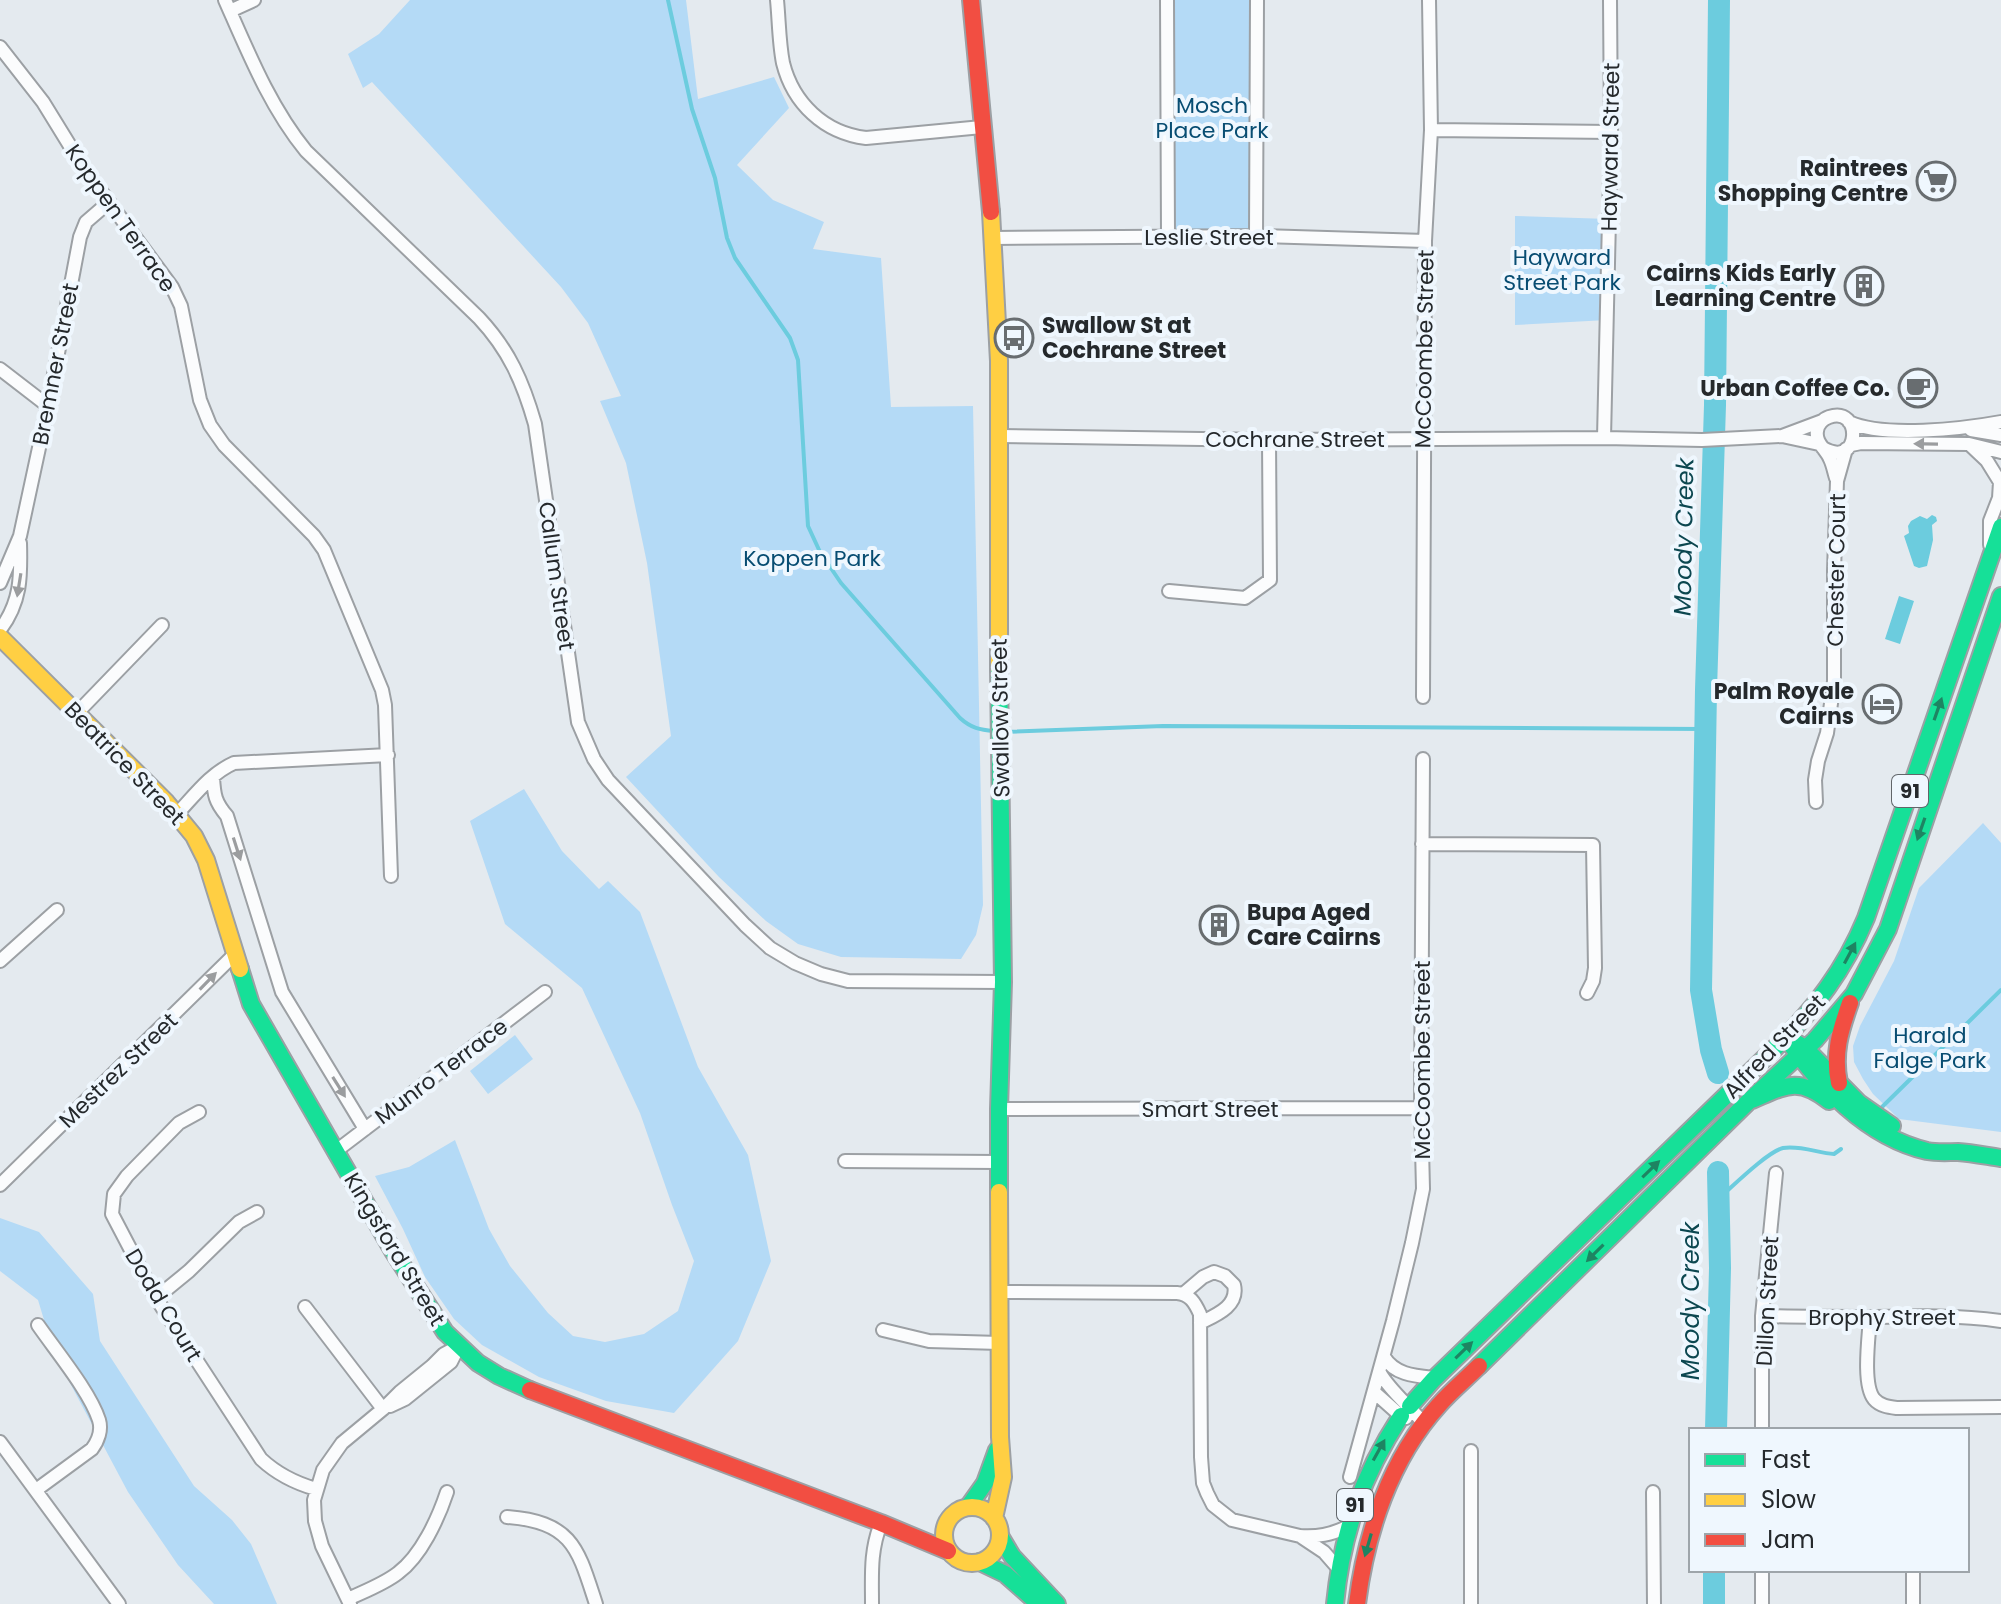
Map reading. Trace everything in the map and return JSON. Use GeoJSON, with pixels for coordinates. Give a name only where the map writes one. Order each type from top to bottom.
{"type":"FeatureCollection","features":[{"type":"Feature","properties":{"kind":"street"},"geometry":{"type":"LineString","coordinates":[[228,5],[254,0]]}},
{"type":"Feature","properties":{"kind":"street"},"geometry":{"type":"LineString","coordinates":[[777,0],[782,59],[787,77],[807,109],[822,122],[851,136],[866,138],[982,127]]}},
{"type":"Feature","properties":{"kind":"street","name":"Swallow Street"},"geometry":{"type":"LineString","coordinates":[[971,0],[993,238],[999,361],[1003,982],[999,1292],[1003,1477],[994,1518]]}},
{"type":"Feature","properties":{"kind":"street"},"geometry":{"type":"LineString","coordinates":[[1167,0],[1168,237]]}},
{"type":"Feature","properties":{"kind":"street"},"geometry":{"type":"LineString","coordinates":[[1256,236],[1257,0]]}},
{"type":"Feature","properties":{"kind":"street","name":"McCoombe Street"},"geometry":{"type":"LineString","coordinates":[[1423,697],[1425,241],[1431,130],[1429,0]]}},
{"type":"Feature","properties":{"kind":"street","name":"Hayward Street"},"geometry":{"type":"LineString","coordinates":[[1604,438],[1611,132],[1610,0]]}},
{"type":"Feature","properties":{"kind":"street","name":"Callum Street"},"geometry":{"type":"LineString","coordinates":[[228,5],[268,92],[293,135],[479,318],[509,356],[529,401],[535,424],[578,722],[594,759],[608,780],[745,925],[770,948],[795,963],[848,981],[1003,982]]}},
{"type":"Feature","properties":{"kind":"street","name":"Koppen Terrace"},"geometry":{"type":"LineString","coordinates":[[0,47],[43,102],[108,203],[172,287],[181,306],[200,400],[210,425],[224,445],[314,536],[327,557],[382,690],[388,755],[391,876]]}},
{"type":"Feature","properties":{"kind":"street"},"geometry":{"type":"LineString","coordinates":[[1431,130],[1611,132]]}},
{"type":"Feature","properties":{"kind":"street","name":"Bremner Street"},"geometry":{"type":"LineString","coordinates":[[0,583],[20,536],[80,237],[86,222],[108,203]]}},
{"type":"Feature","properties":{"kind":"street","name":"Leslie Street"},"geometry":{"type":"LineString","coordinates":[[993,238],[1256,236],[1425,241]]}},
{"type":"Feature","properties":{"kind":"street"},"geometry":{"type":"LineString","coordinates":[[0,369],[48,406]]}},
{"type":"Feature","properties":{"kind":"street"},"geometry":{"type":"LineString","coordinates":[[1837,481],[1829,455],[1821,446],[1817,432],[1827,417],[1839,416],[1865,428],[1927,430],[2001,422]]}},
{"type":"Feature","properties":{"kind":"street","name":"Cochrane Street"},"geometry":{"type":"LineString","coordinates":[[999,436],[1269,440],[1733,440],[1782,436],[1822,421]]}},
{"type":"Feature","properties":{"kind":"street"},"geometry":{"type":"LineString","coordinates":[[1837,481],[1854,433],[1849,422]]}},
{"type":"Feature","properties":{"kind":"street"},"geometry":{"type":"LineString","coordinates":[[1952,429],[2001,435]]}},
{"type":"Feature","properties":{"kind":"street","name":"Cochrane Street"},"geometry":{"type":"LineString","coordinates":[[1782,436],[1821,446]]}},
{"type":"Feature","properties":{"kind":"street"},"geometry":{"type":"LineString","coordinates":[[1169,591],[1245,598],[1270,580],[1269,440]]}},
{"type":"Feature","properties":{"kind":"street"},"geometry":{"type":"LineString","coordinates":[[1821,446],[1835,453],[1861,443],[1969,444],[2001,452]]}},
{"type":"Feature","properties":{"kind":"street"},"geometry":{"type":"LineString","coordinates":[[1969,444],[1987,461],[2000,482],[1999,498],[1990,521],[1989,560]]}},
{"type":"Feature","properties":{"kind":"street","name":"Chester Court"},"geometry":{"type":"LineString","coordinates":[[1816,802],[1815,780],[1827,733],[1834,681],[1837,481]]}},
{"type":"Feature","properties":{"kind":"street","name":"Alfred Street"},"geometry":{"type":"LineString","coordinates":[[1405,1411],[1435,1378],[1786,1037],[1839,973],[1866,918],[2001,527]]}},
{"type":"Feature","properties":{"kind":"street","name":"Bremner Street"},"geometry":{"type":"LineString","coordinates":[[0,630],[15,605],[21,568],[20,536]]}},
{"type":"Feature","properties":{"kind":"street","name":"Alfred Street"},"geometry":{"type":"LineString","coordinates":[[1424,1424],[1438,1406],[1801,1052],[1854,994],[1888,929],[2001,596]]}},
{"type":"Feature","properties":{"kind":"street"},"geometry":{"type":"LineString","coordinates":[[77,713],[162,625]]}},
{"type":"Feature","properties":{"kind":"street","name":"Beatrice Street"},"geometry":{"type":"LineString","coordinates":[[0,637],[177,814],[194,836],[206,860],[235,954]]}},
{"type":"Feature","properties":{"kind":"street"},"geometry":{"type":"LineString","coordinates":[[177,814],[223,768],[234,763],[388,755]]}},
{"type":"Feature","properties":{"kind":"street","name":"McCoombe Street"},"geometry":{"type":"LineString","coordinates":[[1350,1477],[1380,1373],[1423,1189],[1423,759]]}},
{"type":"Feature","properties":{"kind":"street"},"geometry":{"type":"LineString","coordinates":[[213,777],[214,796],[227,816],[282,992],[365,1129]]}},
{"type":"Feature","properties":{"kind":"street"},"geometry":{"type":"LineString","coordinates":[[1422,844],[1593,845],[1595,968],[1587,993]]}},
{"type":"Feature","properties":{"kind":"street"},"geometry":{"type":"LineString","coordinates":[[0,961],[57,910]]}},
{"type":"Feature","properties":{"kind":"street","name":"Kingsford Street"},"geometry":{"type":"LineString","coordinates":[[235,954],[251,1004],[393,1251],[445,1332],[478,1363],[522,1387],[948,1551]]}},
{"type":"Feature","properties":{"kind":"street","name":"Mestrez Street"},"geometry":{"type":"LineString","coordinates":[[0,1185],[235,954]]}},
{"type":"Feature","properties":{"kind":"street","name":"Munro Terrace"},"geometry":{"type":"LineString","coordinates":[[336,1151],[545,992]]}},
{"type":"Feature","properties":{"kind":"street"},"geometry":{"type":"LineString","coordinates":[[1839,1083],[1835,1067],[1837,1039],[1854,994]]}},
{"type":"Feature","properties":{"kind":"street"},"geometry":{"type":"LineString","coordinates":[[1786,1037],[1847,1107],[1883,1134],[1911,1147]]}},
{"type":"Feature","properties":{"kind":"street"},"geometry":{"type":"LineString","coordinates":[[1801,1052],[1879,1119],[1952,1152]]}},
{"type":"Feature","properties":{"kind":"street"},"geometry":{"type":"LineString","coordinates":[[1750,1100],[1793,1085],[1809,1087],[1869,1135],[1887,1144],[1936,1153],[2001,1158]]}},
{"type":"Feature","properties":{"kind":"street","name":"Smart Street"},"geometry":{"type":"LineString","coordinates":[[999,1109],[1421,1108]]}},
{"type":"Feature","properties":{"kind":"street","name":"Dodd Court"},"geometry":{"type":"LineString","coordinates":[[199,1112],[179,1123],[127,1176],[114,1194],[114,1221],[156,1298],[261,1459],[291,1480],[316,1489]]}},
{"type":"Feature","properties":{"kind":"street"},"geometry":{"type":"LineString","coordinates":[[845,1161],[999,1162]]}},
{"type":"Feature","properties":{"kind":"street","name":"Dillon Street"},"geometry":{"type":"LineString","coordinates":[[1762,1428],[1762,1316],[1776,1173]]}},
{"type":"Feature","properties":{"kind":"street"},"geometry":{"type":"LineString","coordinates":[[156,1298],[182,1278],[239,1222],[257,1212]]}},
{"type":"Feature","properties":{"kind":"street"},"geometry":{"type":"LineString","coordinates":[[1183,1294],[1214,1272],[1225,1276],[1234,1285],[1234,1298],[1230,1304],[1200,1323]]}},
{"type":"Feature","properties":{"kind":"street"},"geometry":{"type":"LineString","coordinates":[[999,1292],[1183,1294],[1190,1298],[1200,1314],[1201,1457],[1203,1483],[1213,1505],[1232,1520],[1300,1536],[1322,1537],[1347,1527]]}},
{"type":"Feature","properties":{"kind":"street"},"geometry":{"type":"LineString","coordinates":[[305,1307],[383,1409]]}},
{"type":"Feature","properties":{"kind":"street","name":"Brophy Street"},"geometry":{"type":"LineString","coordinates":[[1762,1316],[1934,1316],[2001,1321]]}},
{"type":"Feature","properties":{"kind":"street"},"geometry":{"type":"LineString","coordinates":[[1870,1317],[1867,1382],[1873,1398],[1882,1405],[1897,1408],[2001,1407]]}},
{"type":"Feature","properties":{"kind":"street"},"geometry":{"type":"LineString","coordinates":[[36,1490],[92,1449],[98,1441],[100,1422],[85,1393],[38,1325]]}},
{"type":"Feature","properties":{"kind":"street"},"geometry":{"type":"LineString","coordinates":[[883,1330],[929,1341],[1000,1343]]}},
{"type":"Feature","properties":{"kind":"street"},"geometry":{"type":"LineString","coordinates":[[447,1492],[414,1558],[393,1577],[349,1602],[317,1532],[314,1511],[316,1489],[323,1470],[335,1451],[383,1409],[405,1399],[438,1374],[451,1362],[459,1346]]}},
{"type":"Feature","properties":{"kind":"street"},"geometry":{"type":"LineString","coordinates":[[1384,1357],[1388,1364],[1402,1373],[1435,1378]]}},
{"type":"Feature","properties":{"kind":"street"},"geometry":{"type":"LineString","coordinates":[[1380,1373],[1405,1411]]}},
{"type":"Feature","properties":{"kind":"street"},"geometry":{"type":"LineString","coordinates":[[1374,1392],[1424,1424]]}},
{"type":"Feature","properties":{"kind":"street","name":"91"},"geometry":{"type":"LineString","coordinates":[[1335,1604],[1338,1568],[1347,1527],[1362,1485],[1374,1459],[1405,1411]]}},
{"type":"Feature","properties":{"kind":"street","name":"91"},"geometry":{"type":"LineString","coordinates":[[1357,1604],[1364,1557],[1387,1486],[1424,1424]]}},
{"type":"Feature","properties":{"kind":"street","name":"Swallow Street"},"geometry":{"type":"LineString","coordinates":[[968,1507],[985,1483],[1000,1437]]}},
{"type":"Feature","properties":{"kind":"street"},"geometry":{"type":"LineString","coordinates":[[0,1442],[119,1604]]}},
{"type":"Feature","properties":{"kind":"street"},"geometry":{"type":"LineString","coordinates":[[1471,1451],[1471,1604]]}},
{"type":"Feature","properties":{"kind":"street"},"geometry":{"type":"LineString","coordinates":[[1653,1492],[1654,1604]]}},
{"type":"Feature","properties":{"kind":"street"},"geometry":{"type":"LineString","coordinates":[[980,1562],[995,1553],[999,1545],[999,1527],[987,1511],[968,1507],[951,1516],[946,1524],[944,1534],[948,1551],[962,1562],[994,1566],[1039,1604]]}},
{"type":"Feature","properties":{"kind":"street","name":"Kingsford Street"},"geometry":{"type":"LineString","coordinates":[[881,1523],[922,1530],[951,1516]]}},
{"type":"Feature","properties":{"kind":"street"},"geometry":{"type":"LineString","coordinates":[[507,1517],[528,1518],[566,1537],[580,1556],[596,1604]]}},
{"type":"Feature","properties":{"kind":"street"},"geometry":{"type":"LineString","coordinates":[[872,1604],[872,1554],[881,1523]]}},
{"type":"Feature","properties":{"kind":"street"},"geometry":{"type":"LineString","coordinates":[[1000,1536],[1017,1563],[1057,1604]]}},
{"type":"Feature","properties":{"kind":"street"},"geometry":{"type":"LineString","coordinates":[[1300,1536],[1324,1552],[1338,1568]]}},
{"type":"Feature","properties":{"kind":"street"},"geometry":{"type":"LineString","coordinates":[[1762,1572],[1762,1604]]}},
{"type":"Feature","properties":{"kind":"street"},"geometry":{"type":"LineString","coordinates":[[1913,1572],[1913,1604]]}},
{"type":"Feature","properties":{"kind":"green space","name":"Koppen Park"},"geometry":{"type":"Polygon","coordinates":[[[410,0],[686,0],[698,99],[774,77],[789,108],[737,165],[773,200],[824,222],[813,249],[881,258],[891,407],[973,406],[983,905],[976,935],[961,959],[841,957],[798,944],[766,921],[719,877],[626,777],[671,736],[647,563],[626,463],[600,401],[621,396],[588,323],[561,287],[372,82],[363,88],[348,54],[379,34],[410,0]]]}},
{"type":"Feature","properties":{"kind":"green space","name":"Mosch Place Park"},"geometry":{"type":"Polygon","coordinates":[[[1167,0],[1257,0],[1256,236],[1168,237],[1167,0]]]}},
{"type":"Feature","properties":{"kind":"green space","name":"Hayward Street Park"},"geometry":{"type":"Polygon","coordinates":[[[1515,216],[1609,219],[1607,320],[1515,325],[1515,216]]]}},
{"type":"Feature","properties":{"kind":"green space"},"geometry":{"type":"Polygon","coordinates":[[[524,789],[562,851],[599,889],[608,881],[640,912],[698,1067],[748,1155],[771,1261],[738,1341],[674,1413],[606,1401],[539,1377],[482,1345],[454,1319],[425,1277],[375,1176],[409,1167],[455,1140],[489,1229],[510,1266],[548,1313],[573,1336],[605,1342],[644,1334],[678,1311],[694,1261],[640,1113],[582,988],[505,924],[470,821],[524,789]]]}},
{"type":"Feature","properties":{"kind":"green space","name":"Harald Falge Park"},"geometry":{"type":"Polygon","coordinates":[[[1983,823],[2001,843],[2001,1132],[1899,1119],[1873,1094],[1863,1079],[1854,1062],[1853,1046],[1894,961],[1919,888],[1983,823]]]}},
{"type":"Feature","properties":{"kind":"green space"},"geometry":{"type":"Polygon","coordinates":[[[515,1035],[533,1059],[488,1094],[470,1071],[515,1035]]]}},
{"type":"Feature","properties":{"kind":"green space"},"geometry":{"type":"Polygon","coordinates":[[[0,1218],[39,1232],[93,1294],[100,1341],[194,1486],[232,1520],[251,1544],[277,1604],[214,1604],[178,1565],[128,1492],[54,1353],[38,1300],[0,1271],[0,1218]]]}},
{"type":"Feature","properties":{"kind":"shaded area"},"geometry":{"type":"Polygon","coordinates":[[[1932,515],[1937,521],[1932,525],[1933,540],[1927,566],[1919,568],[1914,566],[1904,536],[1909,533],[1911,521],[1920,516],[1927,519],[1932,515]]]}},
{"type":"Feature","properties":{"kind":"shaded area"},"geometry":{"type":"Polygon","coordinates":[[[1899,596],[1914,601],[1900,644],[1885,639],[1899,596]]]}},
{"type":"Feature","properties":{"kind":"waterway"},"geometry":{"type":"LineString","coordinates":[[668,0],[692,109],[715,178],[727,238],[735,258],[790,338],[798,360],[808,526],[820,552],[841,583],[960,718],[976,728],[994,731]]}},
{"type":"Feature","properties":{"kind":"waterway","name":"Moody Creek"},"geometry":{"type":"LineString","coordinates":[[1718,1073],[1701,990],[1715,405],[1719,0]]}},
{"type":"Feature","properties":{"kind":"waterway"},"geometry":{"type":"LineString","coordinates":[[1003,732],[1163,726],[1706,729]]}},
{"type":"Feature","properties":{"kind":"waterway"},"geometry":{"type":"LineString","coordinates":[[1882,1107],[2001,990]]}},
{"type":"Feature","properties":{"kind":"waterway"},"geometry":{"type":"LineString","coordinates":[[1718,1199],[1759,1163],[1783,1148],[1834,1154],[1841,1149]]}},
{"type":"Feature","properties":{"kind":"waterway","name":"Moody Creek"},"geometry":{"type":"LineString","coordinates":[[1716,1428],[1720,1268],[1718,1172]]}},
{"type":"Feature","properties":{"kind":"waterway","name":"Moody Creek"},"geometry":{"type":"LineString","coordinates":[[1714,1572],[1714,1604]]}},
{"type":"Feature","properties":{"kind":"traffic: fast"},"geometry":{"type":"LineString","coordinates":[[1410,1406],[1433,1380],[1775,1048],[1816,1003],[1838,972],[1866,918],[2001,527]]}},
{"type":"Feature","properties":{"kind":"traffic: fast"},"geometry":{"type":"LineString","coordinates":[[1479,1366],[1815,1040],[1854,994],[1888,929],[2001,596]]}},
{"type":"Feature","properties":{"kind":"traffic: fast"},"geometry":{"type":"LineString","coordinates":[[999,668],[1003,982],[999,1192]]}},
{"type":"Feature","properties":{"kind":"traffic: fast"},"geometry":{"type":"LineString","coordinates":[[240,969],[251,1004],[393,1251],[445,1332],[478,1363],[530,1390]]}},
{"type":"Feature","properties":{"kind":"traffic: fast"},"geometry":{"type":"LineString","coordinates":[[1786,1037],[1829,1091],[1884,1134],[1927,1151],[2001,1158]]}},
{"type":"Feature","properties":{"kind":"traffic: fast"},"geometry":{"type":"LineString","coordinates":[[1795,1042],[1805,1048],[1859,1103],[1892,1126]]}},
{"type":"Feature","properties":{"kind":"traffic: fast"},"geometry":{"type":"LineString","coordinates":[[1752,1100],[1783,1088],[1800,1086],[1829,1101]]}},
{"type":"Feature","properties":{"kind":"traffic: fast"},"geometry":{"type":"LineString","coordinates":[[1335,1604],[1343,1553],[1356,1506],[1375,1461],[1401,1416]]}},
{"type":"Feature","properties":{"kind":"traffic: fast"},"geometry":{"type":"LineString","coordinates":[[968,1507],[985,1483],[997,1450]]}},
{"type":"Feature","properties":{"kind":"traffic: fast"},"geometry":{"type":"LineString","coordinates":[[1000,1536],[1012,1556],[1057,1604]]}},
{"type":"Feature","properties":{"kind":"traffic: fast"},"geometry":{"type":"LineString","coordinates":[[980,1562],[1005,1574],[1039,1604]]}},
{"type":"Feature","properties":{"kind":"traffic: slow"},"geometry":{"type":"LineString","coordinates":[[991,212],[999,361],[999,668]]}},
{"type":"Feature","properties":{"kind":"traffic: slow"},"geometry":{"type":"LineString","coordinates":[[0,637],[166,802],[194,836],[206,860],[240,969]]}},
{"type":"Feature","properties":{"kind":"traffic: slow"},"geometry":{"type":"LineString","coordinates":[[994,1518],[1003,1477],[1000,1437],[999,1192]]}},
{"type":"Feature","properties":{"kind":"traffic: slow"},"geometry":{"type":"LineString","coordinates":[[972,1507],[992,1515],[1000,1535],[992,1555],[972,1563],[952,1555],[944,1535],[952,1515],[972,1507]]}},
{"type":"Feature","properties":{"kind":"traffic: jam"},"geometry":{"type":"LineString","coordinates":[[971,0],[991,212]]}},
{"type":"Feature","properties":{"kind":"traffic: jam"},"geometry":{"type":"LineString","coordinates":[[1839,1083],[1838,1043],[1850,1003]]}},
{"type":"Feature","properties":{"kind":"traffic: jam"},"geometry":{"type":"LineString","coordinates":[[1357,1604],[1374,1524],[1394,1473],[1422,1426],[1479,1366]]}},
{"type":"Feature","properties":{"kind":"traffic: jam"},"geometry":{"type":"LineString","coordinates":[[530,1390],[948,1551]]}},
{"type":"Feature","properties":{"kind":"place","name":"Raintrees Shopping Centre"},"geometry":{"type":"Point","coordinates":[1936,181]}},
{"type":"Feature","properties":{"kind":"place","name":"Cairns Kids Early Learning Centre"},"geometry":{"type":"Point","coordinates":[1864,286]}},
{"type":"Feature","properties":{"kind":"place","name":"Swallow St at Cochrane Street"},"geometry":{"type":"Point","coordinates":[1014,338]}},
{"type":"Feature","properties":{"kind":"place","name":"Urban Coffee Co."},"geometry":{"type":"Point","coordinates":[1918,388]}},
{"type":"Feature","properties":{"kind":"place","name":"Palm Royale Cairns"},"geometry":{"type":"Point","coordinates":[1882,704]}},
{"type":"Feature","properties":{"kind":"place","name":"Bupa Aged Care Cairns"},"geometry":{"type":"Point","coordinates":[1219,925]}}]}
